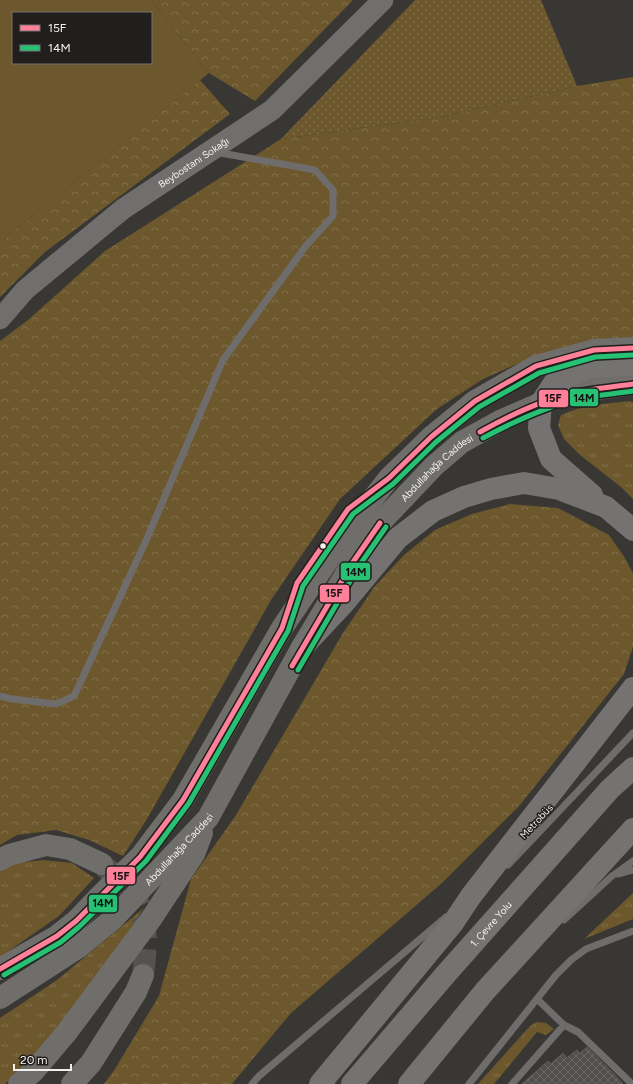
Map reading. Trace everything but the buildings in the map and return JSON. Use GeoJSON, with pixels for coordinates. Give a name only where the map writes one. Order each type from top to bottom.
{"type":"FeatureCollection","features":[{"type":"Feature","properties":{"kind":"highway"},"geometry":{"type":"LineString","coordinates":[[633,364],[588,368],[554,383],[541,403],[540,428],[550,459],[633,530]]}},
{"type":"Feature","properties":{"kind":"highway"},"geometry":{"type":"LineString","coordinates":[[301,649],[344,603],[398,538],[433,511],[457,500],[491,489],[524,483],[559,489],[606,507]]}},
{"type":"Feature","properties":{"kind":"highway"},"geometry":{"type":"LineString","coordinates":[[320,1084],[453,923],[471,896],[633,688]]}},
{"type":"Feature","properties":{"kind":"highway","name":"1. Çevre Yolu"},"geometry":{"type":"LineString","coordinates":[[352,1084],[444,975],[610,789],[633,768]]}},
{"type":"Feature","properties":{"kind":"highway"},"geometry":{"type":"LineString","coordinates":[[409,1084],[485,991],[633,829]]}},
{"type":"Feature","properties":{"kind":"main road"},"geometry":{"type":"LineString","coordinates":[[0,969],[57,936],[76,921],[140,857],[183,800],[282,628],[330,556],[389,478],[431,437],[475,401],[536,366],[594,350],[633,348]]}},
{"type":"Feature","properties":{"kind":"main road","name":"Abdullahağa Caddesi"},"geometry":{"type":"LineString","coordinates":[[0,998],[79,948],[113,919],[208,818],[301,649],[353,562],[379,524],[434,466],[462,442],[502,420],[541,403],[577,392],[633,384]]}},
{"type":"Feature","properties":{"kind":"main road"},"geometry":{"type":"LineString","coordinates":[[19,1084],[34,1071],[67,1032],[151,919],[194,854],[208,818]]}},
{"type":"Feature","properties":{"kind":"main road"},"geometry":{"type":"LineString","coordinates":[[0,860],[9,855],[46,845],[70,849],[102,864]]}},
{"type":"Feature","properties":{"kind":"main road"},"geometry":{"type":"LineString","coordinates":[[72,1084],[91,1063],[136,992],[143,975]]}},
{"type":"Feature","properties":{"kind":"street","name":"Beybostanı Sokağı"},"geometry":{"type":"LineString","coordinates":[[0,319],[25,290],[123,209],[272,110],[383,0]]}},
{"type":"Feature","properties":{"kind":"lane"},"geometry":{"type":"LineString","coordinates":[[0,696],[12,699],[56,704],[74,696],[145,543],[223,360],[305,247],[333,216],[333,190],[315,170],[209,151]]}},
{"type":"Feature","properties":{"kind":"lane","name":"Metrobüs"},"geometry":{"type":"LineString","coordinates":[[502,872],[633,733]]}},
{"type":"Feature","properties":{"kind":"lane"},"geometry":{"type":"LineString","coordinates":[[560,923],[612,876],[633,861]]}},
{"type":"Feature","properties":{"kind":"lane"},"geometry":{"type":"LineString","coordinates":[[612,876],[633,870]]}},
{"type":"Feature","properties":{"kind":"lane"},"geometry":{"type":"LineString","coordinates":[[453,923],[491,883]]}},
{"type":"Feature","properties":{"kind":"lane"},"geometry":{"type":"LineString","coordinates":[[252,1084],[259,1076],[471,896]]}},
{"type":"Feature","properties":{"kind":"lane"},"geometry":{"type":"LineString","coordinates":[[469,1084],[556,975],[571,960],[586,949],[633,931]]}},
{"type":"Feature","properties":{"kind":"lane"},"geometry":{"type":"LineString","coordinates":[[485,991],[543,939]]}},
{"type":"Feature","properties":{"kind":"lane"},"geometry":{"type":"LineString","coordinates":[[537,999],[564,1025],[578,1032],[631,1083]]}},
{"type":"Feature","properties":{"kind":"lane"},"geometry":{"type":"LineString","coordinates":[[512,1084],[564,1025]]}},
{"type":"Feature","properties":{"kind":"lane"},"geometry":{"type":"LineString","coordinates":[[79,1084],[91,1063]]}},
{"type":"Feature","properties":{"kind":"green space"},"geometry":{"type":"Polygon","coordinates":[[[0,0],[151,0],[209,73],[0,242],[0,0]]]}},
{"type":"Feature","properties":{"kind":"green space"},"geometry":{"type":"Polygon","coordinates":[[[151,0],[353,0],[255,101],[209,73],[151,0]]]}},
{"type":"Feature","properties":{"kind":"green space"},"geometry":{"type":"Polygon","coordinates":[[[415,0],[541,0],[577,86],[441,117],[281,139],[415,0]]]}},
{"type":"Feature","properties":{"kind":"green space"},"geometry":{"type":"Polygon","coordinates":[[[633,77],[633,340],[533,357],[483,379],[437,409],[340,499],[271,600],[147,819],[123,856],[89,840],[56,830],[17,835],[0,845],[0,341],[28,320],[105,251],[281,139],[441,117],[577,86],[633,77]]]}},
{"type":"Feature","properties":{"kind":"green space"},"geometry":{"type":"Polygon","coordinates":[[[200,80],[230,114],[45,252],[0,297],[0,242],[200,80]]]}},
{"type":"Feature","properties":{"kind":"green space"},"geometry":{"type":"Polygon","coordinates":[[[629,401],[633,402],[633,499],[621,487],[580,455],[564,439],[558,425],[561,415],[577,409],[594,405],[629,401]]]}},
{"type":"Feature","properties":{"kind":"green space"},"geometry":{"type":"Polygon","coordinates":[[[510,504],[558,508],[609,535],[623,555],[633,573],[633,647],[624,674],[520,805],[442,883],[291,1013],[232,1084],[104,1084],[115,1069],[159,996],[191,879],[236,815],[343,633],[375,586],[404,555],[435,530],[472,514],[510,504]]]}},
{"type":"Feature","properties":{"kind":"green space"},"geometry":{"type":"Polygon","coordinates":[[[43,860],[72,863],[94,878],[59,916],[0,957],[0,871],[15,863],[43,860]]]}},
{"type":"Feature","properties":{"kind":"green space"},"geometry":{"type":"Polygon","coordinates":[[[633,893],[633,919],[584,939],[633,893]]]}},
{"type":"Feature","properties":{"kind":"green space"},"geometry":{"type":"Polygon","coordinates":[[[144,908],[76,1009],[40,1052],[5,1084],[0,1084],[0,1018],[57,980],[144,908]]]}},
{"type":"Feature","properties":{"kind":"green space"},"geometry":{"type":"Polygon","coordinates":[[[536,1022],[546,1023],[554,1029],[546,1035],[537,1032],[494,1084],[478,1084],[530,1026],[536,1022]]]}},
{"type":"Feature","properties":{"kind":"tunnel"},"geometry":{"type":"LineString","coordinates":[[103,866],[127,886],[140,906],[146,940],[143,975]]}},
{"type":"Feature","properties":{"kind":"transit line","name":"15F"},"geometry":{"type":"LineString","coordinates":[[0,969],[57,936],[76,921],[140,857],[183,800],[282,628],[297,583],[348,509],[389,478],[431,437],[475,401],[536,366],[594,350],[633,348]]}},
{"type":"Feature","properties":{"kind":"transit line","name":"14M"},"geometry":{"type":"LineString","coordinates":[[4,975],[61,942],[80,926],[146,861],[189,803],[288,631],[303,586],[353,514],[393,484],[436,442],[479,407],[539,373],[595,357],[633,355]]}},
{"type":"Feature","properties":{"kind":"transit line","name":"15F"},"geometry":{"type":"LineString","coordinates":[[480,432],[515,414],[552,399],[585,391],[633,384]]}},
{"type":"Feature","properties":{"kind":"transit line","name":"14M"},"geometry":{"type":"LineString","coordinates":[[483,438],[506,426],[553,406],[585,398],[633,391]]}},
{"type":"Feature","properties":{"kind":"transit line","name":"15F"},"geometry":{"type":"LineString","coordinates":[[292,666],[353,562],[380,523]]}},
{"type":"Feature","properties":{"kind":"transit line","name":"14M"},"geometry":{"type":"LineString","coordinates":[[298,670],[359,566],[386,527]]}}]}
